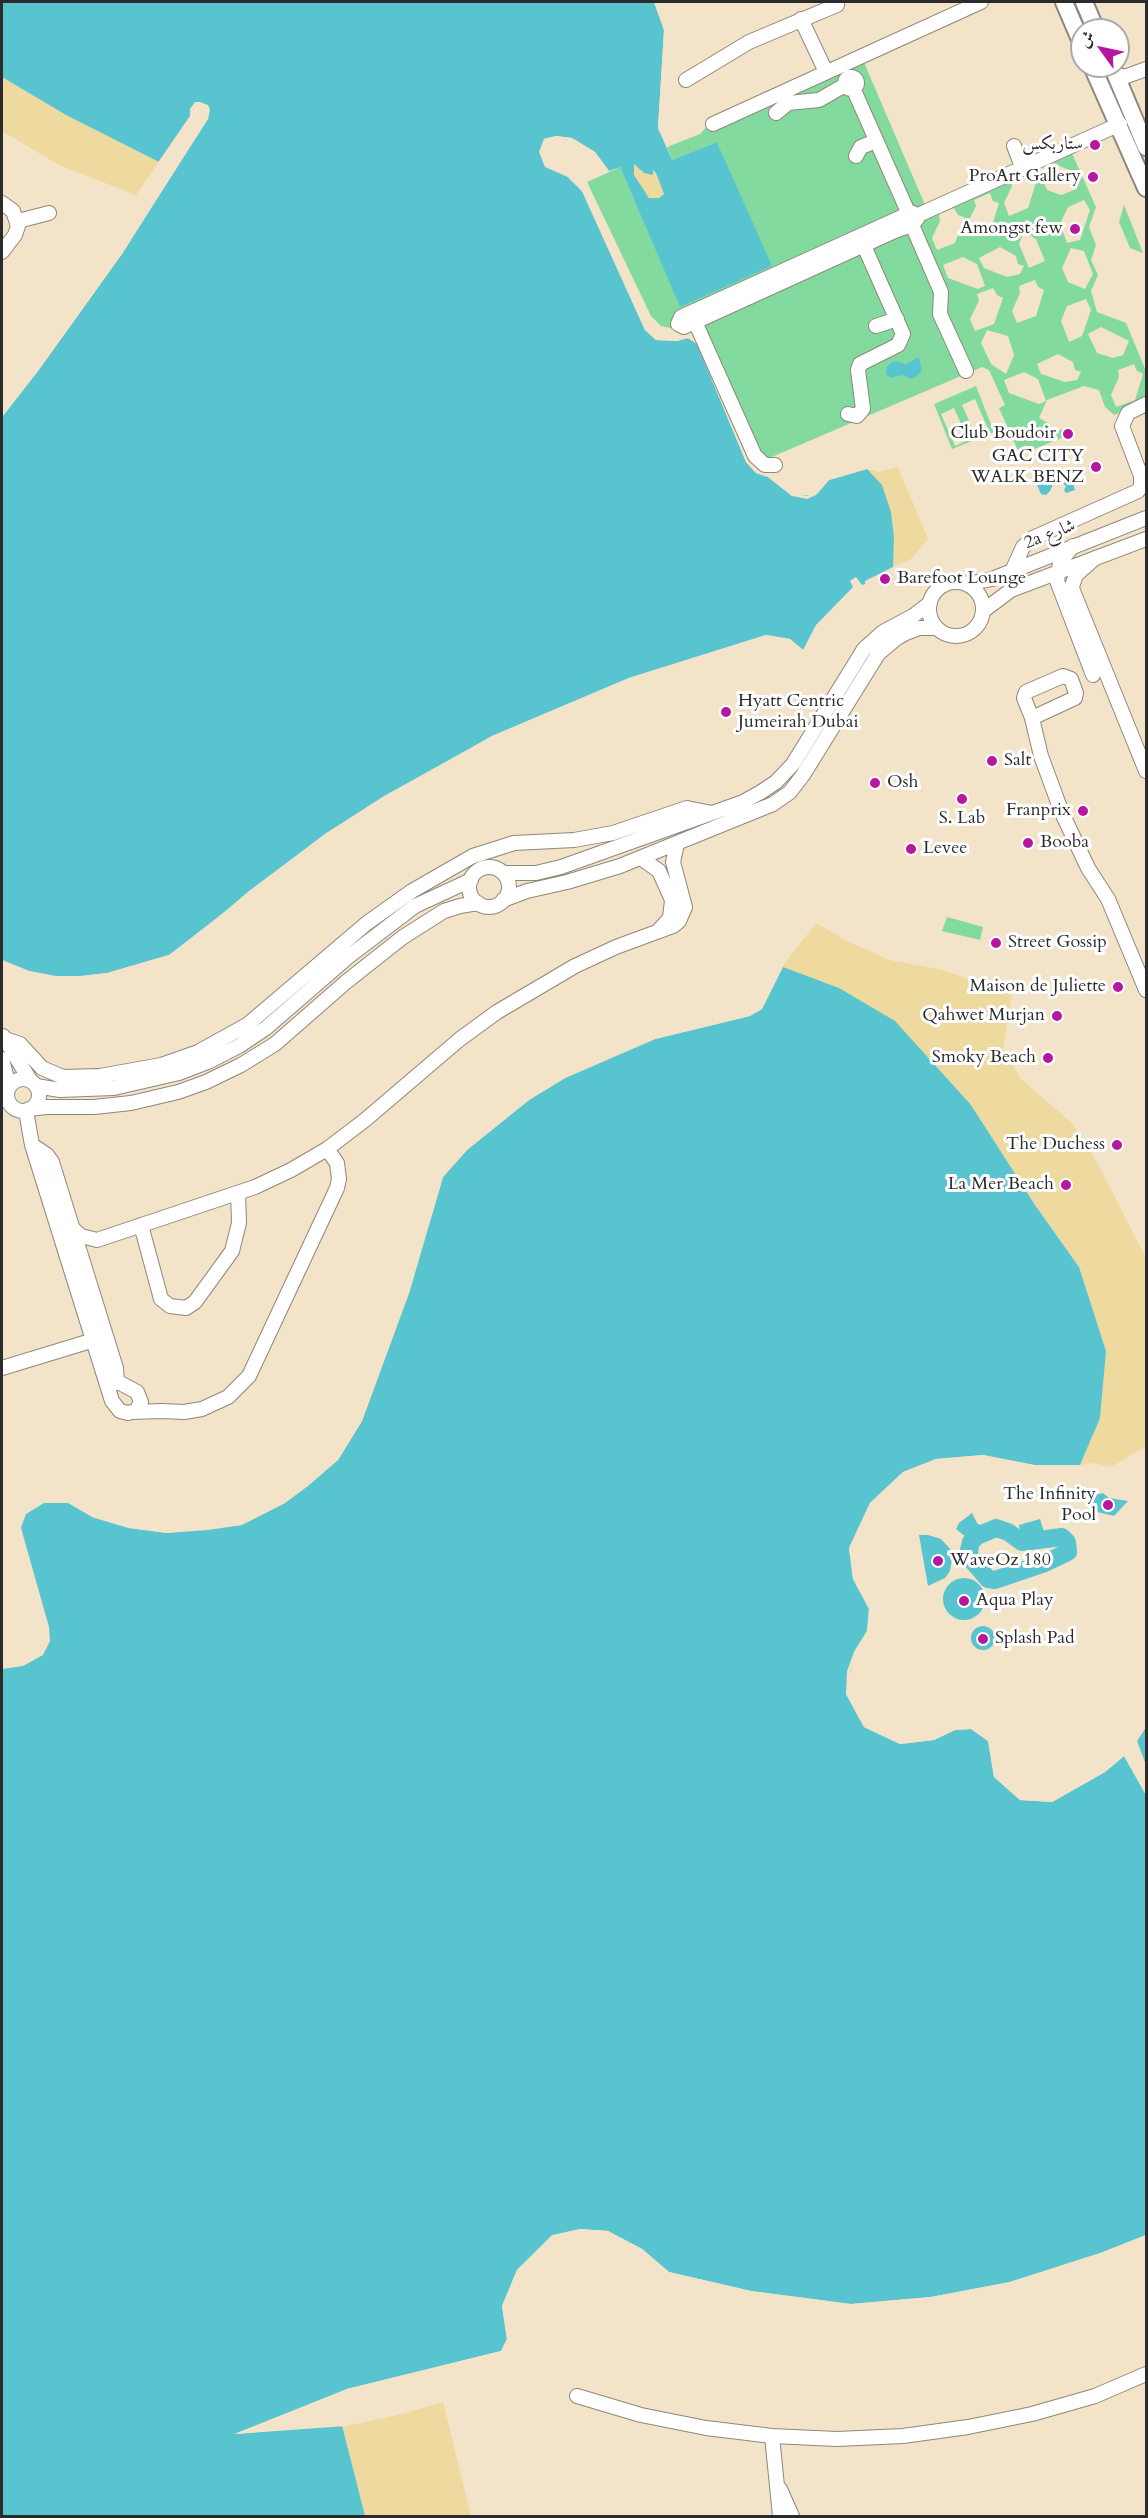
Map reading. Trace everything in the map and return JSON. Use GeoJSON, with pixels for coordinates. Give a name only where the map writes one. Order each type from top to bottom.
{"type":"FeatureCollection","features":[{"type":"Feature","properties":{"kind":"main road"},"geometry":{"type":"LineString","coordinates":[[1064,2],[1071,18]]}},
{"type":"Feature","properties":{"kind":"main road"},"geometry":{"type":"LineString","coordinates":[[1084,2],[1091,18]]}},
{"type":"Feature","properties":{"kind":"main road"},"geometry":{"type":"LineString","coordinates":[[1098,78],[1120,124],[1146,188]]}},
{"type":"Feature","properties":{"kind":"main road"},"geometry":{"type":"LineString","coordinates":[[1117,78],[1146,147]]}},
{"type":"Feature","properties":{"kind":"street"},"geometry":{"type":"LineString","coordinates":[[713,124],[981,2]]}},
{"type":"Feature","properties":{"kind":"street"},"geometry":{"type":"LineString","coordinates":[[686,80],[736,49],[837,5]]}},
{"type":"Feature","properties":{"kind":"street"},"geometry":{"type":"LineString","coordinates":[[801,19],[826,72]]}},
{"type":"Feature","properties":{"kind":"street"},"geometry":{"type":"LineString","coordinates":[[1130,75],[1146,69]]}},
{"type":"Feature","properties":{"kind":"street"},"geometry":{"type":"LineString","coordinates":[[776,113],[788,103],[814,101],[849,87],[876,141],[941,292],[940,314],[966,371]]}},
{"type":"Feature","properties":{"kind":"street"},"geometry":{"type":"LineString","coordinates":[[775,465],[765,465],[755,456],[693,317],[1120,124]]}},
{"type":"Feature","properties":{"kind":"street"},"geometry":{"type":"LineString","coordinates":[[856,156],[861,147],[876,141]]}},
{"type":"Feature","properties":{"kind":"street"},"geometry":{"type":"LineString","coordinates":[[1014,146],[1023,169]]}},
{"type":"Feature","properties":{"kind":"street"},"geometry":{"type":"LineString","coordinates":[[2,204],[13,211],[18,221],[15,235],[5,247]]}},
{"type":"Feature","properties":{"kind":"street"},"geometry":{"type":"LineString","coordinates":[[2,204],[11,221],[5,247]]}},
{"type":"Feature","properties":{"kind":"street"},"geometry":{"type":"LineString","coordinates":[[18,221],[49,213]]}},
{"type":"Feature","properties":{"kind":"street"},"geometry":{"type":"LineString","coordinates":[[848,414],[857,416],[863,409],[858,370],[860,364],[901,342],[903,334],[862,241]]}},
{"type":"Feature","properties":{"kind":"street"},"geometry":{"type":"LineString","coordinates":[[876,326],[897,319]]}},
{"type":"Feature","properties":{"kind":"street"},"geometry":{"type":"LineString","coordinates":[[1013,569],[1023,547],[1033,538],[1138,491],[1142,481],[1122,432],[1124,419],[1128,413],[1146,404]]}},
{"type":"Feature","properties":{"kind":"street","name":"2a شارع"},"geometry":{"type":"LineString","coordinates":[[503,873],[536,873],[561,867],[743,802],[770,786],[793,764],[864,649],[883,632],[913,616],[930,603],[938,589],[951,582],[967,584],[984,581],[1146,518]]}},
{"type":"Feature","properties":{"kind":"street","name":"2a شارع"},"geometry":{"type":"LineString","coordinates":[[937,628],[952,635],[965,634],[975,628],[983,610],[1011,590],[1146,538]]}},
{"type":"Feature","properties":{"kind":"street"},"geometry":{"type":"LineString","coordinates":[[1075,545],[1060,562],[1057,572],[1059,589],[1146,771]]}},
{"type":"Feature","properties":{"kind":"street"},"geometry":{"type":"LineString","coordinates":[[1095,558],[1076,575],[1072,586],[1099,672]]}},
{"type":"Feature","properties":{"kind":"street"},"geometry":{"type":"LineString","coordinates":[[967,584],[980,594],[983,610]]}},
{"type":"Feature","properties":{"kind":"street"},"geometry":{"type":"LineString","coordinates":[[2,1059],[6,1097],[18,1110],[130,1103],[178,1092],[206,1082],[241,1065],[274,1044],[346,981],[403,937],[444,911],[478,903],[491,907],[527,891],[567,882],[641,858],[761,811],[784,797],[803,775],[878,654],[906,633],[919,628],[937,628],[931,616],[930,603]]}},
{"type":"Feature","properties":{"kind":"street"},"geometry":{"type":"LineString","coordinates":[[1074,687],[1099,672]]}},
{"type":"Feature","properties":{"kind":"street"},"geometry":{"type":"LineString","coordinates":[[1030,714],[1073,700],[1076,696],[1069,676],[1063,676],[1028,690],[1024,698],[1041,756],[1062,813],[1088,868],[1108,899],[1146,990]]}},
{"type":"Feature","properties":{"kind":"street"},"geometry":{"type":"LineString","coordinates":[[3,1036],[20,1044],[42,1068],[63,1077],[100,1076],[161,1065],[198,1052],[247,1025],[331,953],[390,907],[473,856],[514,843],[574,840],[613,833],[687,808],[712,813]]}},
{"type":"Feature","properties":{"kind":"street"},"geometry":{"type":"LineString","coordinates":[[561,867],[574,840]]}},
{"type":"Feature","properties":{"kind":"street"},"geometry":{"type":"LineString","coordinates":[[83,1262],[97,1240],[238,1193],[280,1175],[327,1149],[365,1120],[460,1038],[496,1012],[574,966],[673,926],[679,921],[685,907],[685,899],[673,862],[677,844]]}},
{"type":"Feature","properties":{"kind":"street"},"geometry":{"type":"LineString","coordinates":[[641,858],[659,871],[672,900],[670,918],[658,931]]}},
{"type":"Feature","properties":{"kind":"street"},"geometry":{"type":"LineString","coordinates":[[6,1097],[18,1080],[52,1090],[96,1090],[128,1086],[178,1073],[210,1061],[253,1038],[327,975],[415,906],[471,880],[477,872],[485,868],[495,868],[503,873],[509,887],[503,900]]}},
{"type":"Feature","properties":{"kind":"street"},"geometry":{"type":"LineString","coordinates":[[471,880],[471,895],[478,903]]}},
{"type":"Feature","properties":{"kind":"street"},"geometry":{"type":"LineString","coordinates":[[327,975],[331,953]]}},
{"type":"Feature","properties":{"kind":"street"},"geometry":{"type":"LineString","coordinates":[[3,1036],[33,1083],[38,1099],[28,1110],[32,1145],[94,1340],[111,1379],[114,1405],[120,1411],[184,1412],[212,1406],[228,1397],[249,1376],[337,1188],[339,1179],[337,1163],[327,1149]]}},
{"type":"Feature","properties":{"kind":"street"},"geometry":{"type":"LineString","coordinates":[[32,1145],[47,1155],[52,1162],[116,1368],[111,1379]]}},
{"type":"Feature","properties":{"kind":"street"},"geometry":{"type":"LineString","coordinates":[[141,1225],[162,1299],[175,1308],[186,1308],[195,1302],[232,1251],[239,1223],[238,1193]]}},
{"type":"Feature","properties":{"kind":"street"},"geometry":{"type":"LineString","coordinates":[[72,1228],[81,1236],[97,1240]]}},
{"type":"Feature","properties":{"kind":"street"},"geometry":{"type":"LineString","coordinates":[[2,1368],[94,1340]]}},
{"type":"Feature","properties":{"kind":"street"},"geometry":{"type":"LineString","coordinates":[[111,1379],[132,1389],[162,1411]]}},
{"type":"Feature","properties":{"kind":"street"},"geometry":{"type":"LineString","coordinates":[[132,1412],[140,1405],[139,1395]]}},
{"type":"Feature","properties":{"kind":"street"},"geometry":{"type":"LineString","coordinates":[[577,2396],[641,2415],[706,2428],[772,2436],[848,2438],[903,2436],[968,2427],[1032,2414],[1095,2396],[1146,2374]]}},
{"type":"Feature","properties":{"kind":"street"},"geometry":{"type":"LineString","coordinates":[[772,2436],[780,2517]]}},
{"type":"Feature","properties":{"kind":"street"},"geometry":{"type":"LineString","coordinates":[[778,2484],[789,2517]]}},
{"type":"Feature","properties":{"kind":"green space"},"geometry":{"type":"Polygon","coordinates":[[[863,60],[925,205],[1070,149],[1096,207],[1089,227],[1096,245],[1091,260],[1098,275],[1091,291],[1097,312],[1126,323],[1146,371],[1146,403],[1114,415],[1105,407],[1099,390],[1084,386],[1047,400],[1039,418],[1048,423],[1052,433],[1063,429],[1066,436],[1020,455],[999,408],[1005,405],[989,370],[982,367],[760,462],[699,326],[680,330],[661,326],[651,316],[587,182],[620,167],[680,306],[771,266],[717,142],[672,160],[667,147],[700,134],[709,124],[863,60]],[[1051,162],[1038,169],[1047,190],[1061,195],[1077,189],[1073,172],[1051,162]],[[1027,173],[1011,179],[1012,186],[1004,203],[1009,216],[1028,208],[1036,183],[1030,180],[1027,173]],[[990,193],[974,200],[976,206],[967,224],[972,236],[991,229],[999,203],[993,201],[990,193]],[[1084,200],[1068,207],[1060,224],[1067,243],[1080,240],[1090,210],[1084,200]],[[954,208],[939,214],[940,221],[932,238],[937,250],[955,243],[964,217],[958,215],[954,208]],[[1024,232],[1019,244],[1029,268],[1045,261],[1036,239],[1024,232]],[[1000,247],[979,258],[984,268],[1007,277],[1020,274],[1024,266],[1018,264],[1016,256],[1000,247]],[[1071,248],[1062,268],[1068,282],[1085,289],[1093,274],[1084,251],[1071,248]],[[963,257],[943,265],[948,278],[978,289],[985,286],[977,264],[963,257]],[[1035,280],[1019,286],[1020,293],[1012,311],[1017,323],[1036,316],[1044,290],[1038,287],[1035,280]],[[993,288],[977,294],[979,301],[970,319],[975,331],[994,324],[1003,298],[997,295],[993,288]],[[1086,299],[1067,306],[1061,321],[1069,342],[1082,336],[1091,310],[1086,299]],[[1101,327],[1088,334],[1097,353],[1113,358],[1123,355],[1129,341],[1101,327]],[[987,330],[981,343],[991,364],[1006,374],[1014,355],[1008,336],[987,330]],[[1058,354],[1037,364],[1041,374],[1065,382],[1077,380],[1081,372],[1075,370],[1073,362],[1058,354]],[[1134,364],[1118,370],[1119,377],[1111,395],[1116,407],[1135,400],[1143,374],[1137,371],[1134,364]],[[1024,372],[1004,380],[1009,393],[1039,404],[1046,401],[1038,379],[1024,372]]]}},
{"type":"Feature","properties":{"kind":"green space"},"geometry":{"type":"Polygon","coordinates":[[[1124,205],[1143,253],[1130,248],[1119,222],[1124,205]]]}},
{"type":"Feature","properties":{"kind":"green space"},"geometry":{"type":"Polygon","coordinates":[[[976,386],[994,432],[952,449],[934,404],[976,386]],[[975,399],[962,405],[976,437],[989,431],[975,399]],[[954,408],[941,414],[955,446],[968,440],[954,408]]]}},
{"type":"Feature","properties":{"kind":"green space"},"geometry":{"type":"Polygon","coordinates":[[[947,917],[983,927],[980,940],[942,931],[947,917]]]}},
{"type":"Feature","properties":{"kind":"sand"},"geometry":{"type":"Polygon","coordinates":[[[2,77],[66,115],[159,162],[136,195],[59,165],[2,131],[2,77]]]}},
{"type":"Feature","properties":{"kind":"sand"},"geometry":{"type":"Polygon","coordinates":[[[634,164],[652,175],[652,170],[656,173],[664,194],[659,198],[649,198],[634,175],[634,164]]]}},
{"type":"Feature","properties":{"kind":"sand"},"geometry":{"type":"Polygon","coordinates":[[[898,467],[928,539],[911,559],[893,567],[894,537],[891,512],[867,469],[879,472],[898,467]]]}},
{"type":"Feature","properties":{"kind":"sand","name":"La Mer Beach"},"geometry":{"type":"Polygon","coordinates":[[[816,923],[847,941],[889,960],[943,970],[1012,995],[1003,1049],[1021,1079],[1073,1124],[1099,1166],[1146,1258],[1146,1446],[1111,1467],[1093,1463],[1080,1465],[1100,1418],[1106,1351],[1079,1267],[1035,1205],[782,967],[816,923]]]}},
{"type":"Feature","properties":{"kind":"sand"},"geometry":{"type":"Polygon","coordinates":[[[443,2402],[471,2516],[365,2516],[343,2427],[443,2402]]]}},
{"type":"Feature","properties":{"kind":"water"},"geometry":{"type":"Polygon","coordinates":[[[2,2],[654,2],[664,30],[658,128],[672,160],[717,142],[772,266],[680,307],[620,167],[609,171],[595,152],[572,138],[556,136],[544,139],[540,152],[545,166],[568,177],[582,191],[645,330],[656,340],[677,341],[688,338],[697,344],[746,462],[756,473],[768,477],[792,496],[816,495],[829,480],[867,469],[882,485],[891,512],[894,537],[893,567],[865,581],[862,585],[856,577],[850,581],[853,587],[816,625],[803,650],[790,639],[766,635],[629,678],[492,736],[325,834],[169,955],[107,973],[81,976],[55,976],[29,971],[2,960],[2,417],[122,254],[210,110],[200,102],[190,109],[190,116],[159,162],[66,115],[2,77],[2,2]],[[634,164],[634,175],[649,198],[659,198],[664,194],[656,173],[653,170],[653,175],[644,173],[634,164]]]}},
{"type":"Feature","properties":{"kind":"water"},"geometry":{"type":"Polygon","coordinates":[[[919,357],[922,370],[917,376],[911,379],[902,375],[891,378],[886,374],[887,366],[894,361],[906,364],[919,357]]]}},
{"type":"Feature","properties":{"kind":"water"},"geometry":{"type":"Polygon","coordinates":[[[1047,470],[1071,477],[1075,490],[1066,493],[1064,490],[1066,486],[1059,481],[1054,482],[1046,495],[1041,494],[1034,478],[1036,474],[1047,470]]]}},
{"type":"Feature","properties":{"kind":"water"},"geometry":{"type":"Polygon","coordinates":[[[783,967],[839,988],[895,1021],[971,1105],[1035,1205],[1079,1267],[1106,1351],[1100,1418],[1080,1465],[1034,1465],[983,1455],[936,1459],[903,1472],[870,1503],[849,1548],[853,1579],[869,1609],[867,1631],[854,1652],[846,1694],[864,1727],[900,1744],[934,1740],[955,1730],[971,1729],[988,1741],[994,1777],[1020,1800],[1052,1802],[1105,1772],[1124,1756],[1146,1795],[1146,2235],[1101,2253],[1010,2282],[931,2297],[851,2304],[751,2291],[669,2272],[642,2249],[608,2231],[580,2229],[552,2235],[517,2270],[502,2306],[507,2339],[501,2351],[347,2389],[236,2434],[342,2425],[365,2516],[2,2516],[2,1669],[23,1666],[43,1655],[50,1641],[49,1627],[21,1528],[26,1514],[44,1503],[68,1503],[92,1517],[129,1528],[167,1533],[241,1525],[285,1503],[338,1460],[362,1421],[409,1293],[443,1177],[467,1150],[529,1100],[565,1078],[655,1039],[750,1016],[762,1009],[783,967]]]}},
{"type":"Feature","properties":{"kind":"water","name":"The Infinity Pool"},"geometry":{"type":"Polygon","coordinates":[[[1103,1493],[1109,1498],[1128,1501],[1114,1516],[1093,1511],[1087,1497],[1103,1493]]]}},
{"type":"Feature","properties":{"kind":"water"},"geometry":{"type":"Polygon","coordinates":[[[972,1513],[977,1523],[987,1530],[977,1536],[969,1547],[966,1537],[956,1529],[959,1523],[972,1513]]]}},
{"type":"Feature","properties":{"kind":"water"},"geometry":{"type":"Polygon","coordinates":[[[1040,1519],[1044,1532],[1028,1536],[1020,1533],[1019,1525],[1040,1519]]]}},
{"type":"Feature","properties":{"kind":"water","name":"WaveOz 180"},"geometry":{"type":"Polygon","coordinates":[[[919,1535],[941,1539],[951,1550],[950,1571],[945,1578],[928,1586],[919,1535]]]}},
{"type":"Feature","properties":{"kind":"water","name":"Aqua Play"},"geometry":{"type":"Polygon","coordinates":[[[964,1578],[972,1579],[979,1584],[984,1591],[984,1607],[979,1614],[972,1619],[964,1620],[956,1619],[949,1614],[944,1607],[943,1599],[944,1591],[949,1584],[956,1579],[964,1578]]]}},
{"type":"Feature","properties":{"kind":"water","name":"Splash Pad"},"geometry":{"type":"Polygon","coordinates":[[[983,1626],[988,1627],[994,1633],[994,1643],[988,1649],[983,1650],[978,1649],[972,1643],[971,1638],[972,1633],[978,1627],[983,1626]]]}},
{"type":"Feature","properties":{"kind":"water"},"geometry":{"type":"Polygon","coordinates":[[[1146,1727],[1146,1765],[1137,1741],[1146,1727]]]}},
{"type":"Feature","properties":{"kind":"pier"},"geometry":{"type":"Polygon","coordinates":[[[654,2],[657,2],[667,29],[661,127],[670,146],[667,147],[658,128],[664,30],[654,2]]]}},
{"type":"Feature","properties":{"kind":"pier"},"geometry":{"type":"Polygon","coordinates":[[[195,102],[208,105],[210,110],[208,119],[122,254],[2,417],[2,412],[35,370],[119,252],[205,117],[206,107],[196,105],[192,118],[161,164],[157,164],[190,116],[190,109],[195,102]]]}},
{"type":"Feature","properties":{"kind":"pier"},"geometry":{"type":"Polygon","coordinates":[[[556,136],[572,138],[595,152],[609,171],[607,173],[593,155],[570,141],[556,139],[547,142],[543,152],[548,164],[569,174],[584,190],[648,328],[657,337],[677,338],[688,335],[700,342],[749,460],[758,471],[769,474],[793,494],[807,496],[814,493],[828,477],[867,466],[873,470],[867,469],[829,480],[816,495],[807,499],[792,496],[768,477],[756,473],[746,462],[697,344],[688,338],[677,341],[656,340],[645,330],[582,191],[568,177],[545,167],[539,152],[544,139],[556,136]]]}},
{"type":"Feature","properties":{"kind":"pier"},"geometry":{"type":"Polygon","coordinates":[[[766,635],[790,639],[803,650],[812,636],[804,653],[789,642],[767,638],[630,681],[494,739],[386,799],[327,836],[170,958],[108,976],[81,979],[55,979],[28,974],[2,963],[2,960],[29,971],[55,976],[81,976],[107,973],[169,955],[325,834],[384,796],[492,736],[629,678],[766,635]]]}},
{"type":"Feature","properties":{"kind":"pier"},"geometry":{"type":"Polygon","coordinates":[[[784,964],[762,1009],[750,1016],[655,1039],[565,1078],[529,1100],[467,1150],[443,1177],[409,1293],[362,1421],[338,1460],[308,1486],[285,1503],[242,1525],[208,1530],[167,1533],[129,1528],[92,1517],[83,1508],[129,1525],[167,1530],[207,1527],[241,1522],[283,1501],[307,1483],[336,1458],[360,1420],[406,1292],[440,1176],[464,1148],[527,1097],[564,1075],[654,1036],[749,1013],[760,1007],[784,964]]]}},
{"type":"Feature","properties":{"kind":"pier"},"geometry":{"type":"Polygon","coordinates":[[[983,1455],[1034,1465],[1083,1465],[1080,1468],[1033,1468],[983,1458],[937,1462],[905,1475],[872,1505],[852,1549],[856,1578],[872,1609],[870,1632],[857,1653],[850,1671],[849,1694],[866,1725],[901,1741],[934,1737],[955,1727],[973,1727],[990,1740],[997,1775],[1021,1797],[1051,1799],[1103,1770],[1124,1753],[1146,1789],[1146,1795],[1124,1756],[1105,1772],[1052,1802],[1020,1800],[994,1777],[988,1741],[971,1729],[955,1730],[934,1740],[900,1744],[864,1727],[846,1694],[847,1671],[854,1652],[867,1631],[869,1609],[853,1579],[849,1548],[870,1503],[903,1472],[936,1459],[983,1455]]]}},
{"type":"Feature","properties":{"kind":"pier"},"geometry":{"type":"Polygon","coordinates":[[[1146,1724],[1137,1741],[1146,1768],[1134,1741],[1146,1724]]]}},
{"type":"Feature","properties":{"kind":"pier"},"geometry":{"type":"Polygon","coordinates":[[[580,2229],[608,2231],[642,2249],[669,2272],[751,2291],[851,2304],[931,2297],[1010,2282],[1100,2253],[1146,2235],[1146,2238],[1101,2256],[1011,2285],[932,2300],[851,2307],[751,2294],[668,2275],[641,2251],[607,2234],[581,2232],[553,2238],[520,2272],[505,2306],[510,2339],[503,2353],[348,2392],[251,2431],[342,2422],[346,2426],[234,2434],[347,2389],[501,2351],[507,2339],[502,2306],[517,2270],[552,2236],[580,2229]]]}},
{"type":"Feature","properties":{"kind":"waterway"},"geometry":{"type":"LineString","coordinates":[[996,1528],[1008,1532],[1022,1542],[1062,1537],[1067,1542],[1068,1552],[1045,1563],[995,1580],[988,1579],[970,1558],[969,1550],[971,1542],[977,1536],[996,1528]]}},
{"type":"Feature","properties":{"kind":"place","name":"ستاربكس"},"geometry":{"type":"Point","coordinates":[1095,145]}},
{"type":"Feature","properties":{"kind":"place","name":"ProArt Gallery"},"geometry":{"type":"Point","coordinates":[1093,177]}},
{"type":"Feature","properties":{"kind":"place","name":"Amongst few"},"geometry":{"type":"Point","coordinates":[1075,229]}},
{"type":"Feature","properties":{"kind":"place","name":"Club Boudoir"},"geometry":{"type":"Point","coordinates":[1068,434]}},
{"type":"Feature","properties":{"kind":"place","name":"GAC CITY WALK BENZ"},"geometry":{"type":"Point","coordinates":[1096,467]}},
{"type":"Feature","properties":{"kind":"place","name":"Barefoot Lounge"},"geometry":{"type":"Point","coordinates":[885,579]}},
{"type":"Feature","properties":{"kind":"place","name":"Hyatt Centric Jumeirah Dubai"},"geometry":{"type":"Point","coordinates":[726,712]}},
{"type":"Feature","properties":{"kind":"place","name":"Salt"},"geometry":{"type":"Point","coordinates":[992,761]}},
{"type":"Feature","properties":{"kind":"place","name":"Osh"},"geometry":{"type":"Point","coordinates":[875,783]}},
{"type":"Feature","properties":{"kind":"place","name":"S. Lab"},"geometry":{"type":"Point","coordinates":[962,799]}},
{"type":"Feature","properties":{"kind":"place","name":"Franprix"},"geometry":{"type":"Point","coordinates":[1083,811]}},
{"type":"Feature","properties":{"kind":"place","name":"Booba"},"geometry":{"type":"Point","coordinates":[1028,843]}},
{"type":"Feature","properties":{"kind":"place","name":"Levee"},"geometry":{"type":"Point","coordinates":[911,849]}},
{"type":"Feature","properties":{"kind":"place","name":"Street Gossip"},"geometry":{"type":"Point","coordinates":[996,943]}},
{"type":"Feature","properties":{"kind":"place","name":"Maison de Juliette"},"geometry":{"type":"Point","coordinates":[1118,987]}},
{"type":"Feature","properties":{"kind":"place","name":"Qahwet Murjan"},"geometry":{"type":"Point","coordinates":[1057,1016]}},
{"type":"Feature","properties":{"kind":"place","name":"Smoky Beach"},"geometry":{"type":"Point","coordinates":[1048,1058]}},
{"type":"Feature","properties":{"kind":"place","name":"The Duchess"},"geometry":{"type":"Point","coordinates":[1117,1145]}},
{"type":"Feature","properties":{"kind":"place","name":"La Mer Beach"},"geometry":{"type":"Point","coordinates":[1066,1185]}},
{"type":"Feature","properties":{"kind":"place","name":"The Infinity Pool"},"geometry":{"type":"Point","coordinates":[1108,1505]}},
{"type":"Feature","properties":{"kind":"place","name":"WaveOz 180"},"geometry":{"type":"Point","coordinates":[938,1561]}},
{"type":"Feature","properties":{"kind":"place","name":"Aqua Play"},"geometry":{"type":"Point","coordinates":[964,1601]}},
{"type":"Feature","properties":{"kind":"place","name":"Splash Pad"},"geometry":{"type":"Point","coordinates":[983,1639]}}]}
